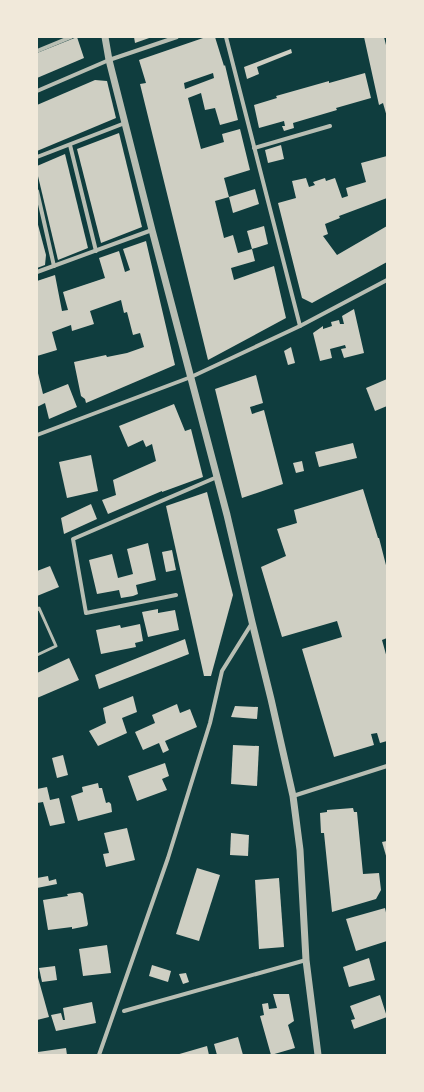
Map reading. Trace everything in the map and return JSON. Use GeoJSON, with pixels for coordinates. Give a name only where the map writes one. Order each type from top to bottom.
{"type":"FeatureCollection","features":[{"type":"Feature","properties":{"kind":"street"},"geometry":{"type":"LineString","coordinates":[[37,51],[71,37]]}},
{"type":"Feature","properties":{"kind":"street"},"geometry":{"type":"LineString","coordinates":[[105,37],[109,60],[152,230],[227,515],[272,699],[293,796],[300,850],[306,960],[318,1055]]}},
{"type":"Feature","properties":{"kind":"street"},"geometry":{"type":"LineString","coordinates":[[37,91],[109,60],[177,37]]}},
{"type":"Feature","properties":{"kind":"street"},"geometry":{"type":"LineString","coordinates":[[226,37],[300,326]]}},
{"type":"Feature","properties":{"kind":"street"},"geometry":{"type":"LineString","coordinates":[[37,157],[125,123]]}},
{"type":"Feature","properties":{"kind":"street"},"geometry":{"type":"LineString","coordinates":[[254,148],[330,126]]}},
{"type":"Feature","properties":{"kind":"street"},"geometry":{"type":"LineString","coordinates":[[70,145],[96,251]]}},
{"type":"Feature","properties":{"kind":"street"},"geometry":{"type":"LineString","coordinates":[[37,192],[54,266]]}},
{"type":"Feature","properties":{"kind":"street"},"geometry":{"type":"LineString","coordinates":[[37,272],[152,230]]}},
{"type":"Feature","properties":{"kind":"street"},"geometry":{"type":"LineString","coordinates":[[37,435],[191,377],[300,326],[387,280]]}},
{"type":"Feature","properties":{"kind":"street"},"geometry":{"type":"LineString","coordinates":[[176,595],[86,613],[73,539],[217,477]]}},
{"type":"Feature","properties":{"kind":"street"},"geometry":{"type":"LineString","coordinates":[[100,1055],[168,858],[210,723],[222,671],[252,622]]}},
{"type":"Feature","properties":{"kind":"street"},"geometry":{"type":"LineString","coordinates":[[293,796],[387,766]]}},
{"type":"Feature","properties":{"kind":"street"},"geometry":{"type":"LineString","coordinates":[[124,1011],[306,960]]}},
{"type":"Feature","properties":{"kind":"lane"},"geometry":{"type":"LineString","coordinates":[[37,610],[39,608],[56,646],[37,655]]}},
{"type":"Feature","properties":{"kind":"building"},"geometry":{"type":"Polygon","coordinates":[[[77,37],[84,58],[37,78],[37,53],[77,37]]]}},
{"type":"Feature","properties":{"kind":"building"},"geometry":{"type":"Polygon","coordinates":[[[134,37],[152,37],[135,43],[134,37]]]}},
{"type":"Feature","properties":{"kind":"building"},"geometry":{"type":"Polygon","coordinates":[[[206,37],[215,37],[224,66],[225,65],[238,120],[220,125],[215,108],[205,110],[201,93],[188,98],[201,149],[224,142],[222,134],[240,129],[250,170],[224,178],[229,197],[215,201],[224,238],[233,235],[238,253],[252,249],[255,261],[231,268],[234,280],[274,266],[286,318],[208,360],[140,84],[146,83],[139,60],[206,37]],[[213,73],[184,83],[185,89],[214,78],[213,73]]]}},
{"type":"Feature","properties":{"kind":"building"},"geometry":{"type":"Polygon","coordinates":[[[364,37],[384,37],[387,49],[387,117],[383,103],[379,105],[364,37]]]}},
{"type":"Feature","properties":{"kind":"building"},"geometry":{"type":"Polygon","coordinates":[[[291,49],[292,53],[257,67],[259,74],[247,79],[244,67],[291,49]]]}},
{"type":"Feature","properties":{"kind":"building"},"geometry":{"type":"Polygon","coordinates":[[[365,73],[371,98],[293,123],[294,128],[284,131],[282,126],[285,126],[284,121],[259,128],[254,105],[277,98],[276,96],[329,81],[329,83],[365,73]]]}},
{"type":"Feature","properties":{"kind":"building"},"geometry":{"type":"Polygon","coordinates":[[[95,80],[107,81],[116,118],[37,151],[37,105],[95,80]]]}},
{"type":"Feature","properties":{"kind":"building"},"geometry":{"type":"Polygon","coordinates":[[[119,133],[142,227],[101,243],[77,149],[119,133]]]}},
{"type":"Feature","properties":{"kind":"building"},"geometry":{"type":"Polygon","coordinates":[[[281,145],[284,159],[268,163],[265,150],[281,145]]]}},
{"type":"Feature","properties":{"kind":"building"},"geometry":{"type":"Polygon","coordinates":[[[65,154],[88,248],[58,260],[37,172],[37,166],[65,154]]]}},
{"type":"Feature","properties":{"kind":"building"},"geometry":{"type":"Polygon","coordinates":[[[387,156],[387,198],[339,216],[340,218],[325,224],[328,234],[323,236],[337,255],[387,226],[387,262],[312,303],[302,298],[278,203],[296,198],[292,181],[306,178],[309,187],[315,185],[313,182],[325,178],[326,181],[335,178],[342,198],[348,196],[346,188],[366,182],[361,163],[387,156]]]}},
{"type":"Feature","properties":{"kind":"building"},"geometry":{"type":"Polygon","coordinates":[[[255,189],[259,204],[233,213],[229,197],[255,189]]]}},
{"type":"Feature","properties":{"kind":"building"},"geometry":{"type":"Polygon","coordinates":[[[37,221],[46,255],[45,265],[37,268],[37,221]]]}},
{"type":"Feature","properties":{"kind":"building"},"geometry":{"type":"Polygon","coordinates":[[[264,226],[268,244],[252,249],[247,231],[264,226]]]}},
{"type":"Feature","properties":{"kind":"building"},"geometry":{"type":"Polygon","coordinates":[[[146,241],[175,365],[86,403],[85,399],[81,396],[74,362],[106,355],[107,357],[127,353],[144,347],[140,333],[133,335],[127,312],[124,313],[121,300],[90,311],[94,324],[72,331],[71,325],[52,332],[57,350],[37,356],[37,281],[55,275],[62,311],[68,310],[63,292],[105,278],[99,258],[119,251],[125,272],[130,270],[123,249],[146,241]]]}},
{"type":"Feature","properties":{"kind":"building"},"geometry":{"type":"Polygon","coordinates":[[[354,309],[364,353],[344,358],[341,349],[346,348],[345,345],[330,349],[332,358],[320,361],[313,333],[323,326],[323,329],[332,326],[331,322],[339,320],[340,324],[344,324],[342,316],[354,309]]]}},
{"type":"Feature","properties":{"kind":"building"},"geometry":{"type":"Polygon","coordinates":[[[291,347],[295,363],[288,365],[284,351],[291,347]]]}},
{"type":"Feature","properties":{"kind":"building"},"geometry":{"type":"Polygon","coordinates":[[[37,369],[43,394],[68,384],[77,407],[49,419],[45,403],[37,407],[37,369]]]}},
{"type":"Feature","properties":{"kind":"building"},"geometry":{"type":"Polygon","coordinates":[[[256,375],[263,403],[250,407],[252,414],[264,410],[283,484],[242,498],[215,389],[256,375]]]}},
{"type":"Feature","properties":{"kind":"building"},"geometry":{"type":"Polygon","coordinates":[[[387,379],[387,406],[375,411],[366,388],[387,379]]]}},
{"type":"Feature","properties":{"kind":"building"},"geometry":{"type":"Polygon","coordinates":[[[174,404],[185,431],[191,429],[203,477],[162,491],[108,514],[102,500],[116,495],[113,480],[156,461],[152,444],[146,447],[143,440],[128,447],[119,426],[174,404]]]}},
{"type":"Feature","properties":{"kind":"building"},"geometry":{"type":"Polygon","coordinates":[[[353,443],[357,458],[319,467],[315,452],[353,443]]]}},
{"type":"Feature","properties":{"kind":"building"},"geometry":{"type":"Polygon","coordinates":[[[91,455],[98,491],[67,498],[59,462],[91,455]]]}},
{"type":"Feature","properties":{"kind":"building"},"geometry":{"type":"Polygon","coordinates":[[[302,461],[304,471],[296,473],[293,463],[302,461]]]}},
{"type":"Feature","properties":{"kind":"building"},"geometry":{"type":"Polygon","coordinates":[[[363,489],[379,538],[387,569],[387,638],[382,640],[387,658],[387,741],[380,743],[377,733],[371,734],[374,745],[334,757],[302,649],[342,637],[337,621],[282,637],[261,567],[286,556],[277,529],[297,523],[294,510],[363,489]]]}},
{"type":"Feature","properties":{"kind":"building"},"geometry":{"type":"Polygon","coordinates":[[[207,492],[233,595],[211,676],[204,676],[166,506],[207,492]]]}},
{"type":"Feature","properties":{"kind":"building"},"geometry":{"type":"Polygon","coordinates":[[[91,504],[97,519],[64,534],[61,518],[91,504]]]}},
{"type":"Feature","properties":{"kind":"building"},"geometry":{"type":"Polygon","coordinates":[[[148,543],[156,580],[136,585],[138,594],[133,596],[121,598],[119,590],[97,594],[89,560],[112,554],[118,578],[133,574],[127,549],[148,543]]]}},
{"type":"Feature","properties":{"kind":"building"},"geometry":{"type":"Polygon","coordinates":[[[172,550],[176,570],[166,572],[162,552],[172,550]]]}},
{"type":"Feature","properties":{"kind":"building"},"geometry":{"type":"Polygon","coordinates":[[[50,566],[59,587],[37,596],[37,571],[50,566]]]}},
{"type":"Feature","properties":{"kind":"building"},"geometry":{"type":"Polygon","coordinates":[[[158,609],[158,613],[175,610],[179,630],[148,637],[142,612],[158,609]]]}},
{"type":"Feature","properties":{"kind":"building"},"geometry":{"type":"Polygon","coordinates":[[[140,624],[143,641],[135,643],[136,647],[101,654],[96,630],[120,625],[121,628],[140,624]]]}},
{"type":"Feature","properties":{"kind":"building"},"geometry":{"type":"Polygon","coordinates":[[[185,639],[189,654],[99,689],[95,675],[185,639]]]}},
{"type":"Feature","properties":{"kind":"building"},"geometry":{"type":"Polygon","coordinates":[[[69,658],[79,680],[37,698],[37,673],[69,658]]]}},
{"type":"Feature","properties":{"kind":"building"},"geometry":{"type":"Polygon","coordinates":[[[133,696],[137,712],[122,718],[127,733],[98,746],[89,731],[106,723],[103,708],[133,696]]]}},
{"type":"Feature","properties":{"kind":"building"},"geometry":{"type":"Polygon","coordinates":[[[177,704],[180,713],[190,709],[197,727],[165,741],[169,750],[163,753],[159,743],[143,750],[135,732],[155,723],[152,715],[177,704]]]}},
{"type":"Feature","properties":{"kind":"building"},"geometry":{"type":"Polygon","coordinates":[[[235,706],[258,707],[257,719],[231,717],[235,706]]]}},
{"type":"Feature","properties":{"kind":"building"},"geometry":{"type":"Polygon","coordinates":[[[233,745],[259,746],[257,786],[231,784],[233,745]]]}},
{"type":"Feature","properties":{"kind":"building"},"geometry":{"type":"Polygon","coordinates":[[[63,755],[68,775],[57,778],[52,758],[63,755]]]}},
{"type":"Feature","properties":{"kind":"building"},"geometry":{"type":"Polygon","coordinates":[[[165,763],[169,776],[162,779],[167,790],[137,801],[128,776],[165,763]]]}},
{"type":"Feature","properties":{"kind":"building"},"geometry":{"type":"Polygon","coordinates":[[[98,783],[99,788],[102,788],[106,803],[109,802],[111,804],[112,812],[78,821],[71,796],[83,792],[82,787],[98,783]]]}},
{"type":"Feature","properties":{"kind":"building"},"geometry":{"type":"Polygon","coordinates":[[[47,787],[50,800],[59,798],[65,823],[50,826],[43,802],[37,803],[37,789],[47,787]]]}},
{"type":"Feature","properties":{"kind":"building"},"geometry":{"type":"Polygon","coordinates":[[[353,808],[354,812],[357,812],[363,874],[379,873],[381,890],[376,899],[332,912],[324,833],[321,833],[320,813],[327,812],[327,810],[353,808]]]}},
{"type":"Feature","properties":{"kind":"building"},"geometry":{"type":"Polygon","coordinates":[[[127,828],[135,860],[106,867],[103,854],[109,853],[104,833],[127,828]]]}},
{"type":"Feature","properties":{"kind":"building"},"geometry":{"type":"Polygon","coordinates":[[[231,833],[249,835],[248,856],[230,855],[231,833]]]}},
{"type":"Feature","properties":{"kind":"building"},"geometry":{"type":"Polygon","coordinates":[[[387,841],[387,859],[382,842],[387,841]]]}},
{"type":"Feature","properties":{"kind":"building"},"geometry":{"type":"Polygon","coordinates":[[[197,868],[220,875],[199,941],[176,934],[197,868]]]}},
{"type":"Feature","properties":{"kind":"building"},"geometry":{"type":"Polygon","coordinates":[[[48,876],[49,881],[56,879],[57,884],[37,888],[37,878],[48,876]]]}},
{"type":"Feature","properties":{"kind":"building"},"geometry":{"type":"Polygon","coordinates":[[[279,878],[284,947],[259,949],[255,880],[279,878]]]}},
{"type":"Feature","properties":{"kind":"building"},"geometry":{"type":"Polygon","coordinates":[[[80,892],[83,894],[88,924],[87,926],[72,929],[72,927],[48,930],[43,900],[68,896],[67,894],[80,892]]]}},
{"type":"Feature","properties":{"kind":"building"},"geometry":{"type":"Polygon","coordinates":[[[385,908],[387,917],[387,941],[356,951],[346,919],[385,908]]]}},
{"type":"Feature","properties":{"kind":"building"},"geometry":{"type":"Polygon","coordinates":[[[107,945],[111,973],[83,976],[79,949],[107,945]]]}},
{"type":"Feature","properties":{"kind":"building"},"geometry":{"type":"Polygon","coordinates":[[[369,958],[375,980],[349,987],[343,967],[369,958]]]}},
{"type":"Feature","properties":{"kind":"building"},"geometry":{"type":"Polygon","coordinates":[[[152,965],[171,971],[168,982],[149,976],[152,965]]]}},
{"type":"Feature","properties":{"kind":"building"},"geometry":{"type":"Polygon","coordinates":[[[55,966],[57,980],[42,982],[39,968],[55,966]]]}},
{"type":"Feature","properties":{"kind":"building"},"geometry":{"type":"Polygon","coordinates":[[[186,973],[189,982],[183,984],[179,974],[186,973]]]}},
{"type":"Feature","properties":{"kind":"building"},"geometry":{"type":"Polygon","coordinates":[[[37,974],[49,1017],[37,1020],[37,974]]]}},
{"type":"Feature","properties":{"kind":"building"},"geometry":{"type":"Polygon","coordinates":[[[273,994],[289,994],[294,1021],[288,1025],[295,1048],[271,1055],[260,1016],[264,1015],[262,1004],[268,1003],[269,1009],[277,1008],[273,994]]]}},
{"type":"Feature","properties":{"kind":"building"},"geometry":{"type":"Polygon","coordinates":[[[380,995],[387,1017],[354,1029],[351,1020],[355,1019],[350,1006],[380,995]]]}},
{"type":"Feature","properties":{"kind":"building"},"geometry":{"type":"Polygon","coordinates":[[[92,1002],[96,1023],[56,1031],[51,1015],[61,1013],[63,1020],[65,1020],[63,1008],[92,1002]]]}},
{"type":"Feature","properties":{"kind":"building"},"geometry":{"type":"Polygon","coordinates":[[[238,1037],[243,1055],[217,1055],[214,1044],[238,1037]]]}},
{"type":"Feature","properties":{"kind":"building"},"geometry":{"type":"Polygon","coordinates":[[[207,1046],[209,1055],[176,1055],[207,1046]]]}},
{"type":"Feature","properties":{"kind":"building"},"geometry":{"type":"Polygon","coordinates":[[[66,1048],[67,1055],[38,1055],[38,1052],[66,1048]]]}}]}
